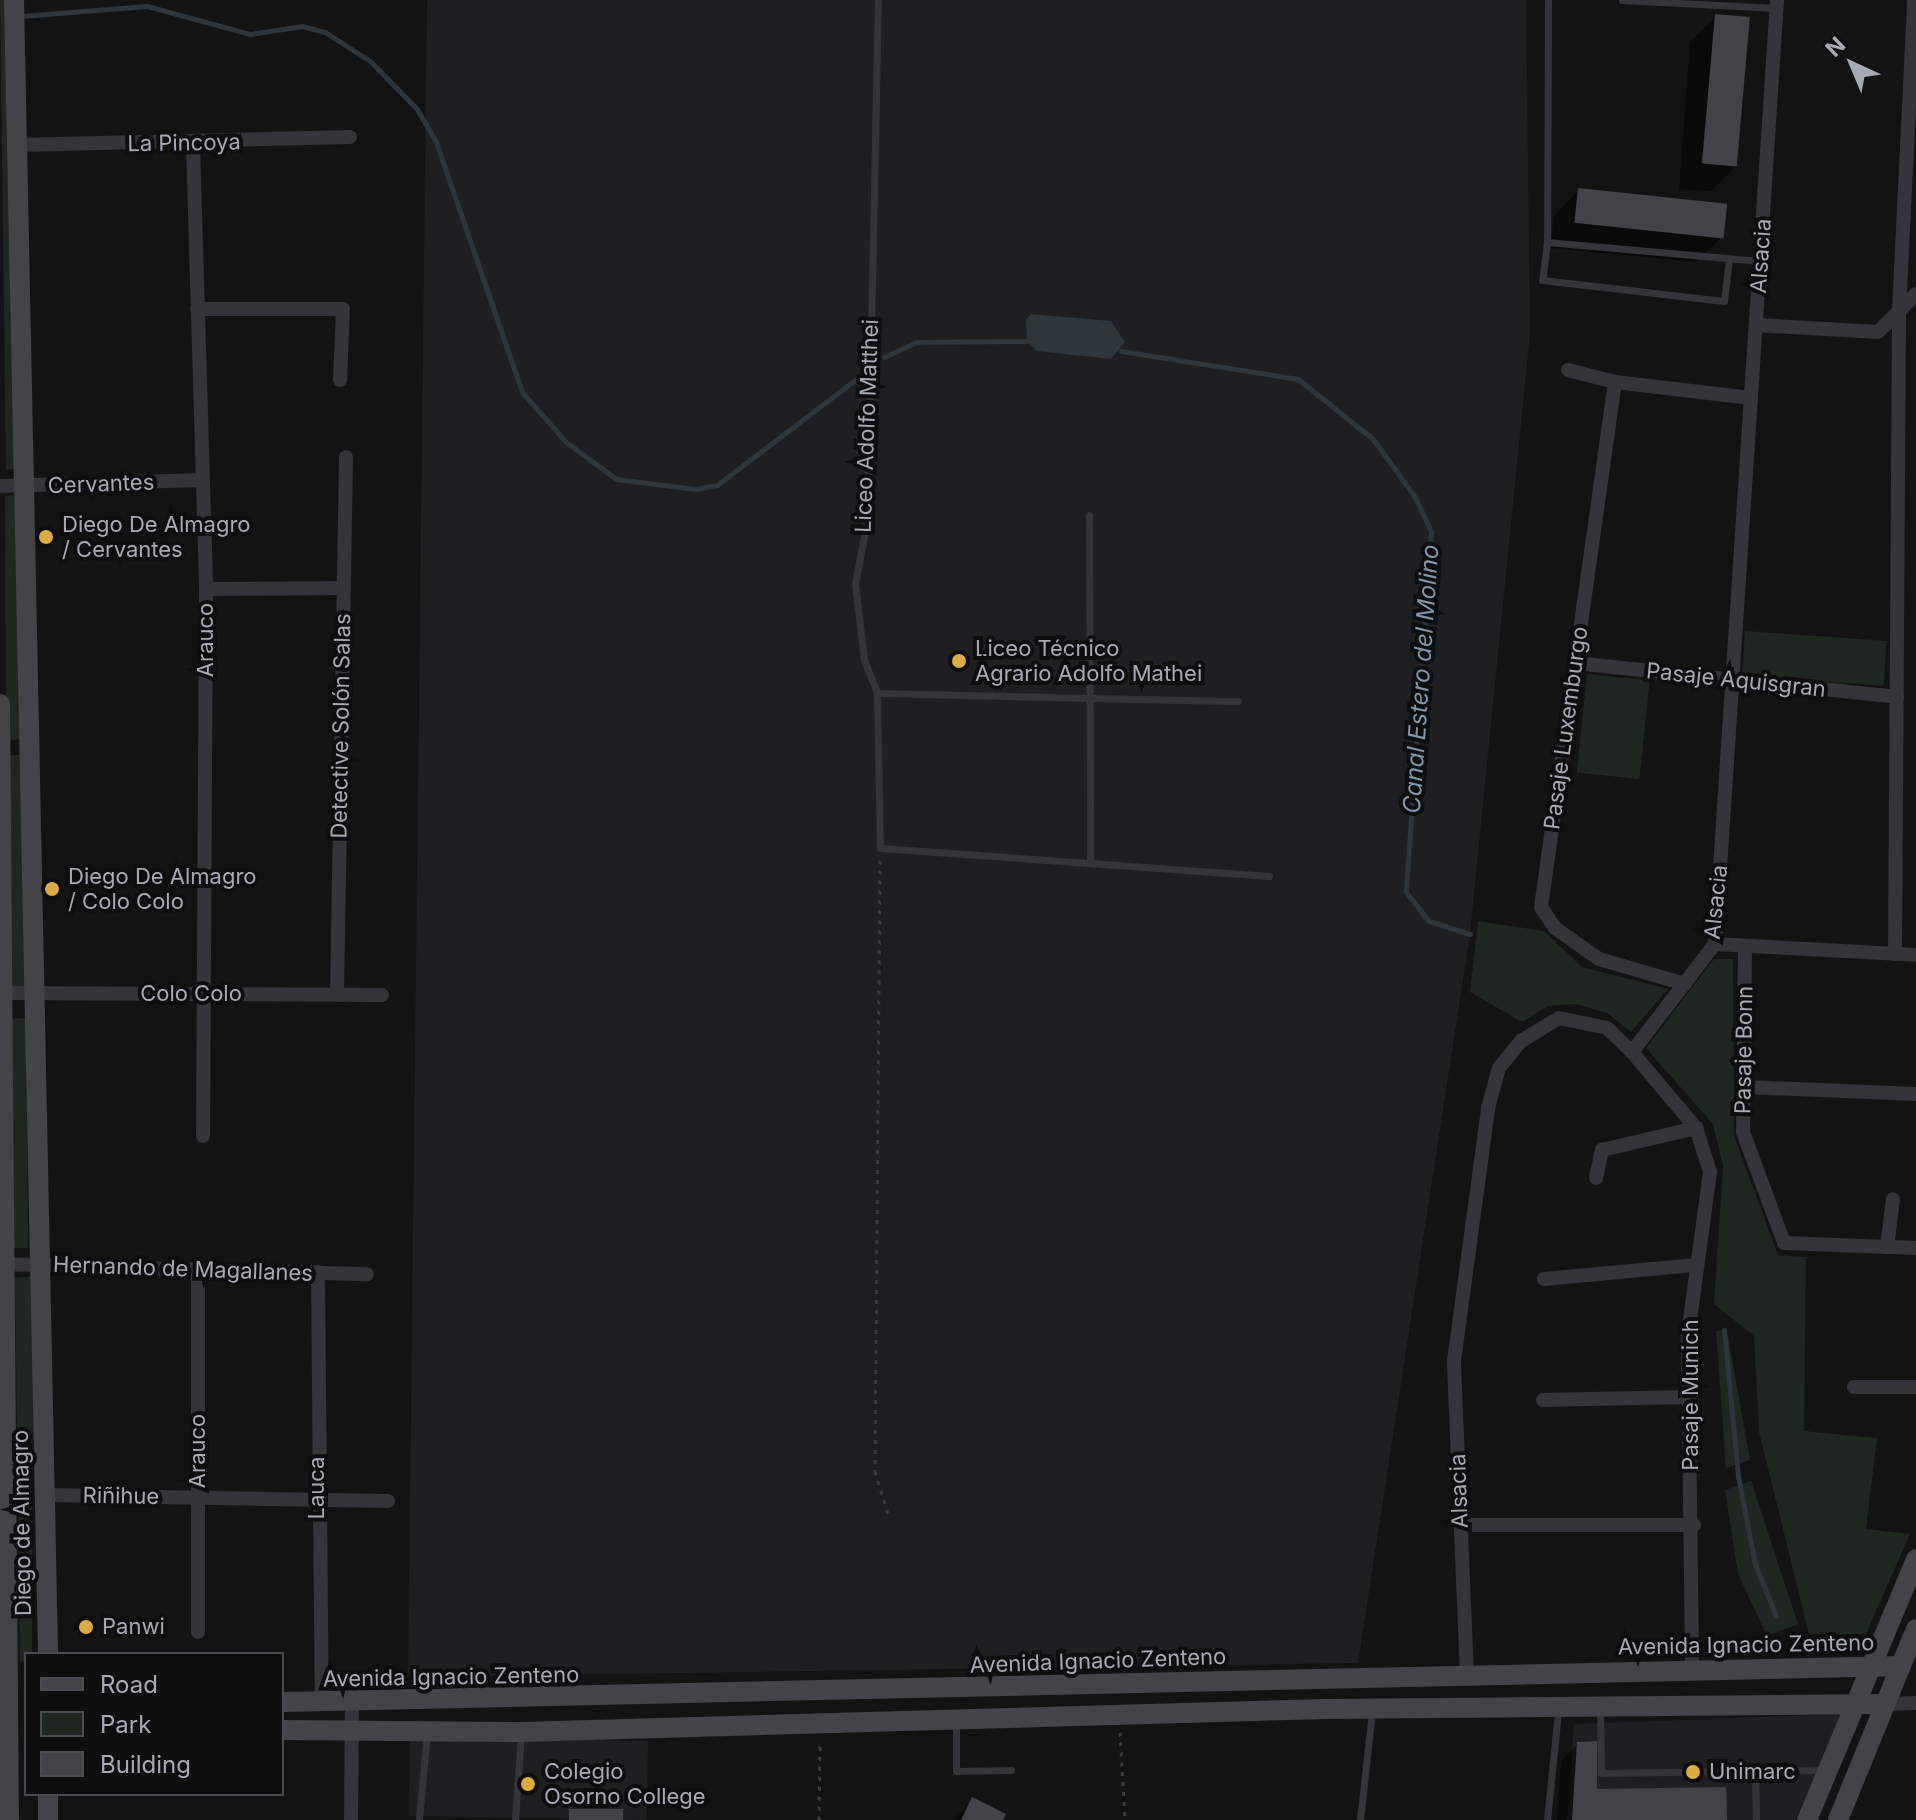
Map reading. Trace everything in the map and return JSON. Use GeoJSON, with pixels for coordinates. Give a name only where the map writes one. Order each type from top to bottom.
{"type":"FeatureCollection","features":[{"type":"Feature","properties":{"kind":"main road","name":"Diego de Almagro"},"geometry":{"type":"LineString","coordinates":[[14,2],[27,487],[48,1652]]}},
{"type":"Feature","properties":{"kind":"main road","name":"Diego de Almagro"},"geometry":{"type":"LineString","coordinates":[[0,704],[4,1566],[12,1697],[9,1820]]}},
{"type":"Feature","properties":{"kind":"main road"},"geometry":{"type":"LineString","coordinates":[[4,1075],[38,1073]]}},
{"type":"Feature","properties":{"kind":"main road"},"geometry":{"type":"LineString","coordinates":[[1807,1820],[1916,1559]]}},
{"type":"Feature","properties":{"kind":"main road"},"geometry":{"type":"LineString","coordinates":[[1838,1820],[1884,1704],[1908,1666],[1916,1629]]}},
{"type":"Feature","properties":{"kind":"main road","name":"Avenida Ignacio Zenteno"},"geometry":{"type":"LineString","coordinates":[[284,1702],[522,1700],[1908,1666]]}},
{"type":"Feature","properties":{"kind":"main road"},"geometry":{"type":"LineString","coordinates":[[1372,1708],[1380,1677]]}},
{"type":"Feature","properties":{"kind":"main road"},"geometry":{"type":"LineString","coordinates":[[820,1693],[821,1721]]}},
{"type":"Feature","properties":{"kind":"main road"},"geometry":{"type":"LineString","coordinates":[[521,1732],[522,1700]]}},
{"type":"Feature","properties":{"kind":"main road"},"geometry":{"type":"LineString","coordinates":[[284,1730],[521,1732],[821,1721],[1372,1708],[1884,1704]]}},
{"type":"Feature","properties":{"kind":"main road"},"geometry":{"type":"LineString","coordinates":[[48,1796],[48,1820]]}},
{"type":"Feature","properties":{"kind":"street"},"geometry":{"type":"LineString","coordinates":[[1895,954],[1899,311],[1914,0]]}},
{"type":"Feature","properties":{"kind":"street","name":"Alsacia"},"geometry":{"type":"LineString","coordinates":[[1467,1675],[1454,1361],[1488,1108],[1499,1068],[1521,1041],[1559,1018],[1607,1028],[1632,1052],[1715,944],[1777,4]]}},
{"type":"Feature","properties":{"kind":"street","name":"La Pincoya"},"geometry":{"type":"LineString","coordinates":[[18,145],[193,145],[350,137]]}},
{"type":"Feature","properties":{"kind":"street","name":"Arauco"},"geometry":{"type":"LineString","coordinates":[[193,145],[206,589],[203,1136]]}},
{"type":"Feature","properties":{"kind":"street"},"geometry":{"type":"LineString","coordinates":[[1756,325],[1878,332],[1916,294]]}},
{"type":"Feature","properties":{"kind":"street"},"geometry":{"type":"LineString","coordinates":[[197,309],[343,309],[340,380]]}},
{"type":"Feature","properties":{"kind":"street"},"geometry":{"type":"LineString","coordinates":[[1568,370],[1615,382],[1751,398]]}},
{"type":"Feature","properties":{"kind":"street","name":"Pasaje Luxemburgo"},"geometry":{"type":"LineString","coordinates":[[1615,382],[1541,907],[1555,928],[1599,959],[1685,984]]}},
{"type":"Feature","properties":{"kind":"street","name":"Detective Solón Salas"},"geometry":{"type":"LineString","coordinates":[[337,995],[346,457]]}},
{"type":"Feature","properties":{"kind":"street","name":"Cervantes"},"geometry":{"type":"LineString","coordinates":[[0,486],[202,480]]}},
{"type":"Feature","properties":{"kind":"street"},"geometry":{"type":"LineString","coordinates":[[206,589],[343,588]]}},
{"type":"Feature","properties":{"kind":"street","name":"Pasaje Aquisgran"},"geometry":{"type":"LineString","coordinates":[[1575,663],[1897,697]]}},
{"type":"Feature","properties":{"kind":"street"},"geometry":{"type":"LineString","coordinates":[[0,750],[32,749]]}},
{"type":"Feature","properties":{"kind":"street"},"geometry":{"type":"LineString","coordinates":[[1715,944],[1916,955]]}},
{"type":"Feature","properties":{"kind":"street","name":"Pasaje Bonn"},"geometry":{"type":"LineString","coordinates":[[1745,946],[1743,1132],[1784,1243],[1887,1247]]}},
{"type":"Feature","properties":{"kind":"street","name":"Colo Colo"},"geometry":{"type":"LineString","coordinates":[[2,993],[382,995]]}},
{"type":"Feature","properties":{"kind":"street","name":"Pasaje Munich"},"geometry":{"type":"LineString","coordinates":[[1632,1052],[1696,1128],[1710,1172],[1696,1265],[1687,1397],[1694,1525],[1692,1670]]}},
{"type":"Feature","properties":{"kind":"street"},"geometry":{"type":"LineString","coordinates":[[1744,1087],[1916,1094]]}},
{"type":"Feature","properties":{"kind":"street"},"geometry":{"type":"LineString","coordinates":[[1596,1178],[1602,1150],[1696,1128]]}},
{"type":"Feature","properties":{"kind":"street"},"geometry":{"type":"LineString","coordinates":[[1893,1199],[1887,1247],[1916,1248]]}},
{"type":"Feature","properties":{"kind":"street","name":"Hernando de Magallanes"},"geometry":{"type":"LineString","coordinates":[[3,1264],[367,1274]]}},
{"type":"Feature","properties":{"kind":"street"},"geometry":{"type":"LineString","coordinates":[[1544,1279],[1696,1265]]}},
{"type":"Feature","properties":{"kind":"street","name":"Arauco"},"geometry":{"type":"LineString","coordinates":[[198,1269],[198,1632]]}},
{"type":"Feature","properties":{"kind":"street","name":"Lauca"},"geometry":{"type":"LineString","coordinates":[[318,1272],[316,1500],[322,1703]]}},
{"type":"Feature","properties":{"kind":"street"},"geometry":{"type":"LineString","coordinates":[[1854,1387],[1916,1387]]}},
{"type":"Feature","properties":{"kind":"street"},"geometry":{"type":"LineString","coordinates":[[1543,1400],[1687,1397]]}},
{"type":"Feature","properties":{"kind":"street","name":"Riñihue"},"geometry":{"type":"LineString","coordinates":[[45,1495],[388,1501]]}},
{"type":"Feature","properties":{"kind":"street"},"geometry":{"type":"LineString","coordinates":[[1461,1525],[1694,1525]]}},
{"type":"Feature","properties":{"kind":"street"},"geometry":{"type":"LineString","coordinates":[[351,1820],[352,1702]]}},
{"type":"Feature","properties":{"kind":"street"},"geometry":{"type":"LineString","coordinates":[[1884,1704],[1916,1703]]}},
{"type":"Feature","properties":{"kind":"lane","name":"Liceo Adolfo Matthei"},"geometry":{"type":"LineString","coordinates":[[878,0],[867,520],[855,584],[864,660],[877,693],[880,848]]}},
{"type":"Feature","properties":{"kind":"lane"},"geometry":{"type":"LineString","coordinates":[[1548,0],[1547,242],[1542,280],[1724,301],[1729,259]]}},
{"type":"Feature","properties":{"kind":"lane"},"geometry":{"type":"LineString","coordinates":[[1622,0],[1777,4]]}},
{"type":"Feature","properties":{"kind":"lane"},"geometry":{"type":"LineString","coordinates":[[1547,242],[1760,261]]}},
{"type":"Feature","properties":{"kind":"lane"},"geometry":{"type":"LineString","coordinates":[[1089,515],[1093,698],[1090,863]]}},
{"type":"Feature","properties":{"kind":"lane"},"geometry":{"type":"LineString","coordinates":[[877,693],[1238,701]]}},
{"type":"Feature","properties":{"kind":"lane"},"geometry":{"type":"LineString","coordinates":[[880,848],[1269,876]]}},
{"type":"Feature","properties":{"kind":"lane"},"geometry":{"type":"LineString","coordinates":[[1600,1706],[1601,1773],[1829,1770]]}},
{"type":"Feature","properties":{"kind":"lane"},"geometry":{"type":"LineString","coordinates":[[1547,1820],[1559,1707]]}},
{"type":"Feature","properties":{"kind":"lane"},"geometry":{"type":"LineString","coordinates":[[1360,1820],[1372,1708]]}},
{"type":"Feature","properties":{"kind":"lane"},"geometry":{"type":"LineString","coordinates":[[956,1718],[956,1771],[1011,1770]]}},
{"type":"Feature","properties":{"kind":"lane"},"geometry":{"type":"LineString","coordinates":[[419,1820],[427,1730]]}},
{"type":"Feature","properties":{"kind":"lane"},"geometry":{"type":"LineString","coordinates":[[515,1820],[521,1732]]}},
{"type":"Feature","properties":{"kind":"lane"},"geometry":{"type":"LineString","coordinates":[[1755,1770],[1756,1820]]}},
{"type":"Feature","properties":{"kind":"path"},"geometry":{"type":"LineString","coordinates":[[880,848],[875,1471],[889,1517]]}},
{"type":"Feature","properties":{"kind":"path"},"geometry":{"type":"LineString","coordinates":[[1118,1714],[1125,1820]]}},
{"type":"Feature","properties":{"kind":"path"},"geometry":{"type":"LineString","coordinates":[[819,1820],[821,1721]]}},
{"type":"Feature","properties":{"kind":"shaded area","name":"Liceo Técnico Agrario Adolfo Mathei"},"geometry":{"type":"Polygon","coordinates":[[[427,0],[1526,0],[1530,334],[1470,934],[1358,1663],[408,1677],[427,0]]]}},
{"type":"Feature","properties":{"kind":"shaded area"},"geometry":{"type":"Polygon","coordinates":[[[1031,314],[1111,321],[1125,342],[1111,359],[1037,351],[1027,341],[1026,320],[1031,314]]]}},
{"type":"Feature","properties":{"kind":"shaded area","name":"Unimarc"},"geometry":{"type":"Polygon","coordinates":[[[1843,1714],[1795,1820],[1567,1820],[1574,1724],[1843,1714]]]}},
{"type":"Feature","properties":{"kind":"shaded area","name":"Colegio Osorno College"},"geometry":{"type":"Polygon","coordinates":[[[410,1737],[648,1741],[647,1820],[409,1816],[410,1737]]]}},
{"type":"Feature","properties":{"kind":"green space"},"geometry":{"type":"Polygon","coordinates":[[[0,0],[5,0],[15,469],[6,470],[0,0]]]}},
{"type":"Feature","properties":{"kind":"green space"},"geometry":{"type":"Polygon","coordinates":[[[18,495],[21,739],[6,741],[5,496],[18,495]]]}},
{"type":"Feature","properties":{"kind":"green space"},"geometry":{"type":"Polygon","coordinates":[[[1745,631],[1887,641],[1884,686],[1742,676],[1745,631]]]}},
{"type":"Feature","properties":{"kind":"green space"},"geometry":{"type":"Polygon","coordinates":[[[1587,674],[1650,681],[1639,779],[1577,772],[1587,674]]]}},
{"type":"Feature","properties":{"kind":"green space"},"geometry":{"type":"Polygon","coordinates":[[[7,755],[25,755],[25,987],[7,987],[7,755]]]}},
{"type":"Feature","properties":{"kind":"green space"},"geometry":{"type":"Polygon","coordinates":[[[1478,921],[1544,931],[1582,967],[1668,989],[1631,1032],[1607,1013],[1576,1004],[1548,1006],[1522,1022],[1470,992],[1478,921]]]}},
{"type":"Feature","properties":{"kind":"green space"},"geometry":{"type":"Polygon","coordinates":[[[1714,959],[1733,959],[1734,1136],[1778,1255],[1806,1257],[1804,1431],[1877,1438],[1866,1529],[1910,1534],[1866,1634],[1809,1634],[1759,1432],[1754,1336],[1714,1304],[1723,1166],[1713,1124],[1646,1048],[1714,959]]]}},
{"type":"Feature","properties":{"kind":"green space"},"geometry":{"type":"Polygon","coordinates":[[[26,1018],[28,1248],[13,1248],[8,1019],[26,1018]]]}},
{"type":"Feature","properties":{"kind":"green space"},"geometry":{"type":"Polygon","coordinates":[[[33,1276],[32,1652],[24,1652],[24,1660],[20,1663],[15,1278],[33,1276]]]}},
{"type":"Feature","properties":{"kind":"green space"},"geometry":{"type":"Polygon","coordinates":[[[1727,1330],[1750,1460],[1726,1468],[1716,1331],[1727,1330]]]}},
{"type":"Feature","properties":{"kind":"green space"},"geometry":{"type":"Polygon","coordinates":[[[1751,1481],[1798,1624],[1767,1636],[1738,1574],[1725,1490],[1751,1481]]]}},
{"type":"Feature","properties":{"kind":"building"},"geometry":{"type":"Polygon","coordinates":[[[1715,14],[1750,17],[1737,166],[1702,163],[1715,14]]]}},
{"type":"Feature","properties":{"kind":"building"},"geometry":{"type":"Polygon","coordinates":[[[1578,188],[1727,204],[1724,238],[1574,223],[1578,188]]]}},
{"type":"Feature","properties":{"kind":"building"},"geometry":{"type":"Polygon","coordinates":[[[1597,1741],[1597,1789],[1726,1787],[1727,1820],[1572,1820],[1577,1742],[1597,1741]]]}},
{"type":"Feature","properties":{"kind":"building"},"geometry":{"type":"Polygon","coordinates":[[[972,1797],[1006,1814],[1003,1820],[961,1820],[972,1797]]]}},
{"type":"Feature","properties":{"kind":"building"},"geometry":{"type":"Polygon","coordinates":[[[569,1809],[623,1809],[623,1820],[569,1820],[569,1809]]]}},
{"type":"Feature","properties":{"kind":"waterway","name":"Canal Estero del Molino"},"geometry":{"type":"LineString","coordinates":[[21,16],[147,6],[250,34],[302,26],[325,32],[370,61],[417,109],[436,142],[522,392],[566,442],[616,479],[695,489],[717,485],[856,379]]}},
{"type":"Feature","properties":{"kind":"waterway","name":"Canal Estero del Molino"},"geometry":{"type":"LineString","coordinates":[[884,357],[916,342],[1027,341]]}},
{"type":"Feature","properties":{"kind":"waterway","name":"Canal Estero del Molino"},"geometry":{"type":"LineString","coordinates":[[1121,351],[1298,379],[1373,439],[1415,497],[1431,532],[1406,892],[1429,921],[1470,934]]}},
{"type":"Feature","properties":{"kind":"waterway","name":"Canal Estero del Molino"},"geometry":{"type":"LineString","coordinates":[[1724,1330],[1738,1476],[1755,1564],[1776,1616]]}},
{"type":"Feature","properties":{"kind":"place","name":"Diego De Almagro / Cervantes"},"geometry":{"type":"Point","coordinates":[46,537]}},
{"type":"Feature","properties":{"kind":"place","name":"Liceo Técnico Agrario Adolfo Mathei"},"geometry":{"type":"Point","coordinates":[959,661]}},
{"type":"Feature","properties":{"kind":"place","name":"Diego De Almagro / Colo Colo"},"geometry":{"type":"Point","coordinates":[52,889]}},
{"type":"Feature","properties":{"kind":"place","name":"Panwi"},"geometry":{"type":"Point","coordinates":[86,1627]}},
{"type":"Feature","properties":{"kind":"place","name":"Unimarc"},"geometry":{"type":"Point","coordinates":[1693,1772]}},
{"type":"Feature","properties":{"kind":"place","name":"Colegio Osorno College"},"geometry":{"type":"Point","coordinates":[528,1784]}}]}
